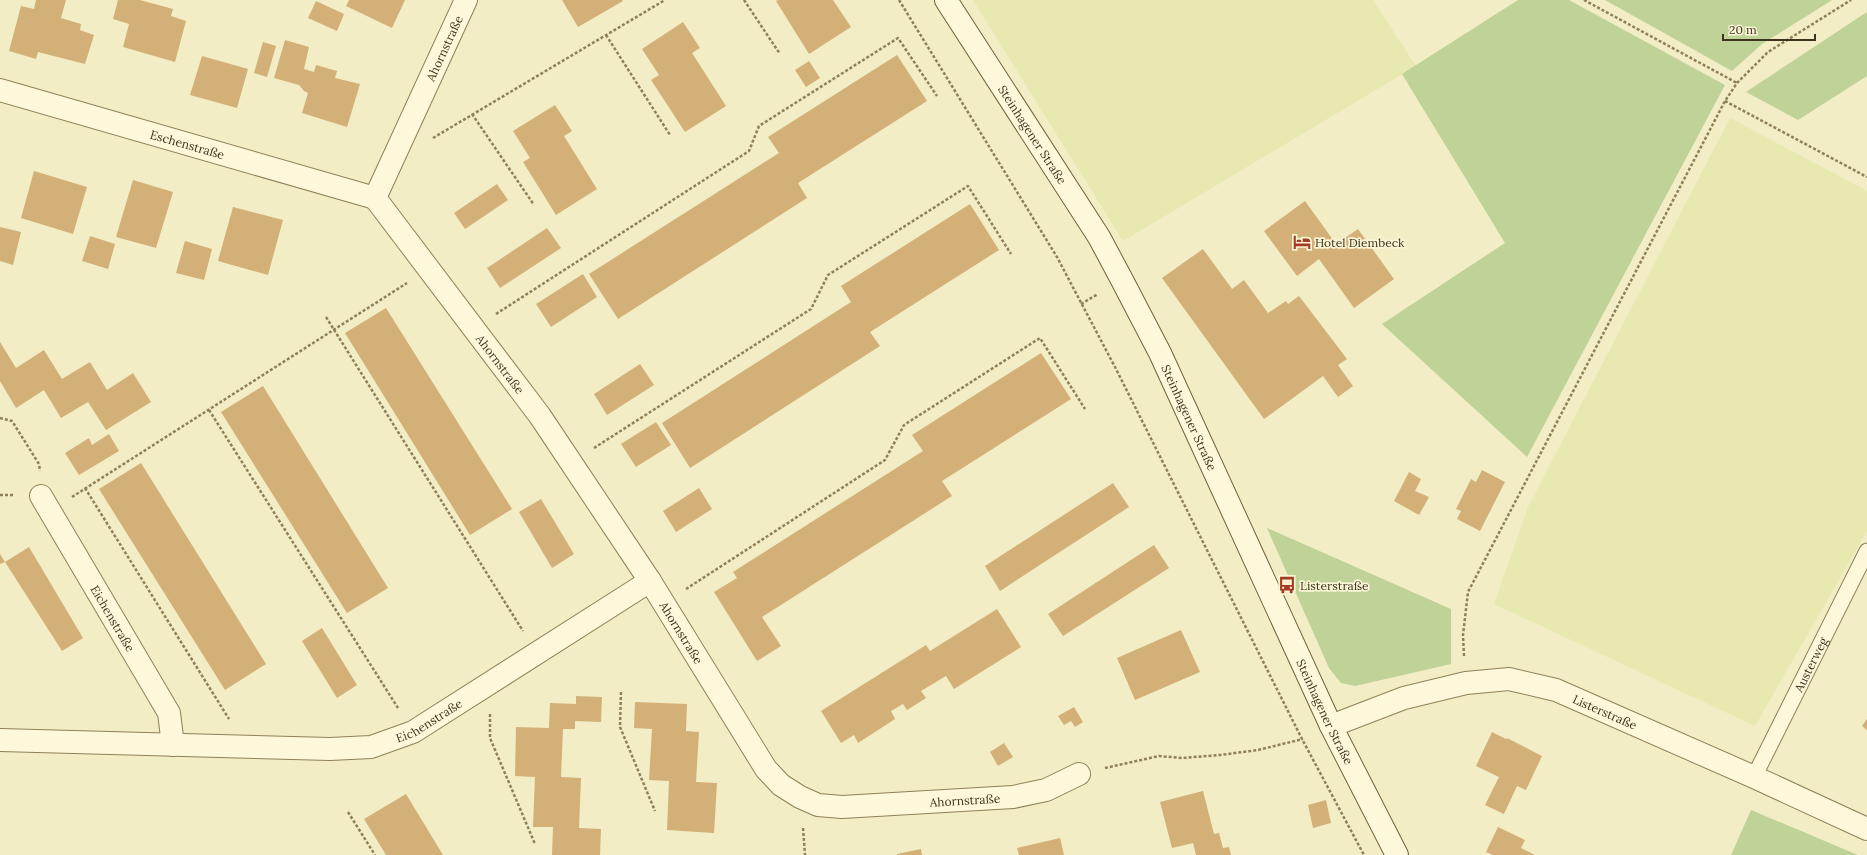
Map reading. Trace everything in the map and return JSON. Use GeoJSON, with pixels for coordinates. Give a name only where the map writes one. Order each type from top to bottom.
{"type":"FeatureCollection","features":[{"type":"Feature","properties":{"kind":"street","name":"Ahornstraße"},"geometry":{"type":"LineString","coordinates":[[466,0],[375,198],[540,416],[650,581],[766,770],[781,785],[818,805],[842,807],[1013,797],[1046,790],[1079,774]]}},
{"type":"Feature","properties":{"kind":"street","name":"Steinhagener Straße"},"geometry":{"type":"LineString","coordinates":[[946,0],[1099,237],[1160,353],[1330,726],[1397,855]]}},
{"type":"Feature","properties":{"kind":"street","name":"Eschenstraße"},"geometry":{"type":"LineString","coordinates":[[0,90],[375,198]]}},
{"type":"Feature","properties":{"kind":"street","name":"Eichenstraße"},"geometry":{"type":"LineString","coordinates":[[46,503],[169,713],[173,745]]}},
{"type":"Feature","properties":{"kind":"street","name":"Eichenstraße"},"geometry":{"type":"LineString","coordinates":[[0,740],[330,749],[371,747],[414,732],[650,581]]}},
{"type":"Feature","properties":{"kind":"street","name":"Listerstraße"},"geometry":{"type":"LineString","coordinates":[[1330,726],[1404,698],[1466,683],[1509,679],[1556,690],[1754,777],[1867,829]]}},
{"type":"Feature","properties":{"kind":"lane","name":"Austerweg"},"geometry":{"type":"LineString","coordinates":[[1754,777],[1867,551]]}},
{"type":"Feature","properties":{"kind":"path"},"geometry":{"type":"LineString","coordinates":[[431,139],[665,0]]}},
{"type":"Feature","properties":{"kind":"path"},"geometry":{"type":"LineString","coordinates":[[744,0],[780,54]]}},
{"type":"Feature","properties":{"kind":"path"},"geometry":{"type":"LineString","coordinates":[[899,0],[1057,257],[1115,367],[1302,739],[1364,855]]}},
{"type":"Feature","properties":{"kind":"path"},"geometry":{"type":"LineString","coordinates":[[1584,0],[1737,83]]}},
{"type":"Feature","properties":{"kind":"path"},"geometry":{"type":"LineString","coordinates":[[1466,683],[1463,635],[1468,592],[1725,101],[1737,83],[1768,52],[1851,0]]}},
{"type":"Feature","properties":{"kind":"path"},"geometry":{"type":"LineString","coordinates":[[606,35],[670,135]]}},
{"type":"Feature","properties":{"kind":"path"},"geometry":{"type":"LineString","coordinates":[[474,328],[749,151],[759,126],[898,38],[937,96]]}},
{"type":"Feature","properties":{"kind":"path"},"geometry":{"type":"LineString","coordinates":[[1725,101],[1867,177]]}},
{"type":"Feature","properties":{"kind":"path"},"geometry":{"type":"LineString","coordinates":[[472,114],[534,206]]}},
{"type":"Feature","properties":{"kind":"path"},"geometry":{"type":"LineString","coordinates":[[571,463],[811,309],[828,275],[968,186],[1011,254]]}},
{"type":"Feature","properties":{"kind":"path"},"geometry":{"type":"LineString","coordinates":[[0,418],[12,421],[39,464],[46,503],[85,488],[429,269]]}},
{"type":"Feature","properties":{"kind":"path"},"geometry":{"type":"LineString","coordinates":[[326,317],[537,653]]}},
{"type":"Feature","properties":{"kind":"path"},"geometry":{"type":"LineString","coordinates":[[664,604],[885,460],[904,425],[1040,338],[1085,410]]}},
{"type":"Feature","properties":{"kind":"path"},"geometry":{"type":"LineString","coordinates":[[209,410],[414,732]]}},
{"type":"Feature","properties":{"kind":"path"},"geometry":{"type":"LineString","coordinates":[[85,488],[246,747]]}},
{"type":"Feature","properties":{"kind":"path"},"geometry":{"type":"LineString","coordinates":[[490,684],[490,738],[535,844]]}},
{"type":"Feature","properties":{"kind":"path"},"geometry":{"type":"LineString","coordinates":[[621,692],[620,727],[655,811]]}},
{"type":"Feature","properties":{"kind":"path"},"geometry":{"type":"LineString","coordinates":[[1079,774],[1159,756],[1182,758],[1258,750],[1302,739],[1330,726]]}},
{"type":"Feature","properties":{"kind":"path"},"geometry":{"type":"LineString","coordinates":[[348,812],[375,855]]}},
{"type":"Feature","properties":{"kind":"green space"},"geometry":{"type":"Polygon","coordinates":[[[973,0],[1373,0],[1416,66],[1123,241],[973,0]]]}},
{"type":"Feature","properties":{"kind":"green space"},"geometry":{"type":"Polygon","coordinates":[[[1518,0],[1569,0],[1725,85],[1527,457],[1382,324],[1505,243],[1402,74],[1518,0]]]}},
{"type":"Feature","properties":{"kind":"green space"},"geometry":{"type":"Polygon","coordinates":[[[1605,0],[1832,0],[1762,44],[1732,71],[1605,0]]]}},
{"type":"Feature","properties":{"kind":"green space"},"geometry":{"type":"Polygon","coordinates":[[[1867,12],[1867,76],[1798,120],[1746,92],[1867,12]]]}},
{"type":"Feature","properties":{"kind":"green space"},"geometry":{"type":"Polygon","coordinates":[[[1730,118],[1867,191],[1867,531],[1755,726],[1494,604],[1528,507],[1730,118]]]}},
{"type":"Feature","properties":{"kind":"green space"},"geometry":{"type":"Polygon","coordinates":[[[1267,528],[1451,609],[1451,664],[1355,686],[1341,683],[1329,668],[1267,528]]]}},
{"type":"Feature","properties":{"kind":"green space"},"geometry":{"type":"Polygon","coordinates":[[[1751,810],[1858,855],[1731,855],[1751,810]]]}},
{"type":"Feature","properties":{"kind":"building"},"geometry":{"type":"Polygon","coordinates":[[[36,0],[66,0],[61,18],[81,24],[80,30],[94,35],[85,64],[38,52],[36,59],[9,51],[21,6],[34,9],[36,0]]]}},
{"type":"Feature","properties":{"kind":"building"},"geometry":{"type":"Polygon","coordinates":[[[118,0],[140,0],[173,9],[171,16],[186,21],[175,62],[123,47],[129,24],[113,19],[118,0]]]}},
{"type":"Feature","properties":{"kind":"building"},"geometry":{"type":"Polygon","coordinates":[[[349,0],[405,0],[392,28],[346,6],[349,0]]]}},
{"type":"Feature","properties":{"kind":"building"},"geometry":{"type":"Polygon","coordinates":[[[562,0],[622,0],[623,1],[578,27],[562,0]]]}},
{"type":"Feature","properties":{"kind":"building"},"geometry":{"type":"Polygon","coordinates":[[[833,0],[851,27],[809,54],[776,1],[833,0]]]}},
{"type":"Feature","properties":{"kind":"building"},"geometry":{"type":"Polygon","coordinates":[[[316,1],[344,14],[337,31],[308,18],[316,1]]]}},
{"type":"Feature","properties":{"kind":"building"},"geometry":{"type":"Polygon","coordinates":[[[683,22],[700,48],[692,53],[726,106],[685,132],[651,80],[659,75],[642,49],[683,22]]]}},
{"type":"Feature","properties":{"kind":"building"},"geometry":{"type":"Polygon","coordinates":[[[285,40],[309,47],[304,69],[314,72],[316,65],[337,71],[335,78],[360,84],[347,127],[302,113],[308,93],[299,85],[274,78],[285,40]]]}},
{"type":"Feature","properties":{"kind":"building"},"geometry":{"type":"Polygon","coordinates":[[[263,42],[276,46],[267,77],[254,73],[263,42]]]}},
{"type":"Feature","properties":{"kind":"building"},"geometry":{"type":"Polygon","coordinates":[[[897,55],[927,101],[798,183],[807,198],[618,319],[589,274],[779,153],[768,137],[897,55]]]}},
{"type":"Feature","properties":{"kind":"building"},"geometry":{"type":"Polygon","coordinates":[[[202,56],[248,69],[237,108],[190,95],[202,56]]]}},
{"type":"Feature","properties":{"kind":"building"},"geometry":{"type":"Polygon","coordinates":[[[809,61],[820,78],[806,87],[795,70],[809,61]]]}},
{"type":"Feature","properties":{"kind":"building"},"geometry":{"type":"Polygon","coordinates":[[[555,105],[572,131],[564,136],[597,189],[556,215],[523,162],[530,158],[513,131],[555,105]]]}},
{"type":"Feature","properties":{"kind":"building"},"geometry":{"type":"Polygon","coordinates":[[[34,171],[87,187],[73,234],[21,218],[34,171]]]}},
{"type":"Feature","properties":{"kind":"building"},"geometry":{"type":"Polygon","coordinates":[[[133,180],[173,192],[156,248],[116,237],[133,180]]]}},
{"type":"Feature","properties":{"kind":"building"},"geometry":{"type":"Polygon","coordinates":[[[497,184],[508,200],[465,229],[454,213],[497,184]]]}},
{"type":"Feature","properties":{"kind":"building"},"geometry":{"type":"Polygon","coordinates":[[[1305,201],[1336,244],[1358,229],[1394,279],[1354,308],[1319,259],[1297,276],[1264,231],[1305,201]]]}},
{"type":"Feature","properties":{"kind":"building"},"geometry":{"type":"Polygon","coordinates":[[[970,204],[999,250],[870,332],[880,346],[690,468],[662,423],[851,302],[841,286],[970,204]]]}},
{"type":"Feature","properties":{"kind":"building"},"geometry":{"type":"Polygon","coordinates":[[[233,207],[283,220],[268,275],[218,261],[233,207]]]}},
{"type":"Feature","properties":{"kind":"building"},"geometry":{"type":"Polygon","coordinates":[[[0,227],[21,232],[13,265],[0,261],[0,227]]]}},
{"type":"Feature","properties":{"kind":"building"},"geometry":{"type":"Polygon","coordinates":[[[547,228],[561,248],[500,288],[487,268],[547,228]]]}},
{"type":"Feature","properties":{"kind":"building"},"geometry":{"type":"Polygon","coordinates":[[[90,236],[115,244],[108,269],[82,261],[90,236]]]}},
{"type":"Feature","properties":{"kind":"building"},"geometry":{"type":"Polygon","coordinates":[[[185,241],[212,249],[204,280],[176,273],[185,241]]]}},
{"type":"Feature","properties":{"kind":"building"},"geometry":{"type":"Polygon","coordinates":[[[1203,249],[1232,289],[1244,280],[1268,313],[1286,301],[1288,304],[1299,296],[1347,359],[1338,365],[1353,386],[1338,397],[1323,376],[1264,419],[1162,278],[1203,249]]]}},
{"type":"Feature","properties":{"kind":"building"},"geometry":{"type":"Polygon","coordinates":[[[583,274],[597,297],[551,327],[536,304],[583,274]]]}},
{"type":"Feature","properties":{"kind":"building"},"geometry":{"type":"Polygon","coordinates":[[[386,308],[512,509],[470,535],[345,333],[386,308]]]}},
{"type":"Feature","properties":{"kind":"building"},"geometry":{"type":"Polygon","coordinates":[[[0,342],[16,368],[44,350],[62,379],[90,362],[107,390],[133,373],[151,402],[106,430],[88,402],[61,418],[44,390],[16,408],[0,381],[0,342]]]}},
{"type":"Feature","properties":{"kind":"building"},"geometry":{"type":"Polygon","coordinates":[[[1041,353],[1071,399],[942,481],[952,496],[762,617],[781,646],[757,661],[714,592],[737,578],[733,572],[923,451],[912,435],[1041,353]]]}},
{"type":"Feature","properties":{"kind":"building"},"geometry":{"type":"Polygon","coordinates":[[[640,364],[654,385],[607,415],[594,394],[640,364]]]}},
{"type":"Feature","properties":{"kind":"building"},"geometry":{"type":"Polygon","coordinates":[[[263,386],[388,588],[347,613],[221,412],[263,386]]]}},
{"type":"Feature","properties":{"kind":"building"},"geometry":{"type":"Polygon","coordinates":[[[656,422],[671,445],[636,467],[621,444],[656,422]]]}},
{"type":"Feature","properties":{"kind":"building"},"geometry":{"type":"Polygon","coordinates":[[[109,434],[119,451],[79,475],[65,453],[89,438],[92,445],[109,434]]]}},
{"type":"Feature","properties":{"kind":"building"},"geometry":{"type":"Polygon","coordinates":[[[141,463],[266,664],[225,690],[99,489],[141,463]]]}},
{"type":"Feature","properties":{"kind":"building"},"geometry":{"type":"Polygon","coordinates":[[[1482,470],[1505,482],[1480,531],[1457,519],[1461,511],[1456,509],[1471,479],[1476,482],[1482,470]]]}},
{"type":"Feature","properties":{"kind":"building"},"geometry":{"type":"Polygon","coordinates":[[[1409,472],[1421,479],[1415,491],[1429,497],[1419,515],[1394,501],[1409,472]]]}},
{"type":"Feature","properties":{"kind":"building"},"geometry":{"type":"Polygon","coordinates":[[[1113,483],[1129,507],[1000,591],[985,566],[1113,483]]]}},
{"type":"Feature","properties":{"kind":"building"},"geometry":{"type":"Polygon","coordinates":[[[699,488],[712,509],[676,532],[663,511],[699,488]]]}},
{"type":"Feature","properties":{"kind":"building"},"geometry":{"type":"Polygon","coordinates":[[[541,499],[574,554],[552,568],[519,512],[541,499]]]}},
{"type":"Feature","properties":{"kind":"building"},"geometry":{"type":"Polygon","coordinates":[[[1154,545],[1169,568],[1063,636],[1048,614],[1154,545]]]}},
{"type":"Feature","properties":{"kind":"building"},"geometry":{"type":"Polygon","coordinates":[[[29,547],[83,638],[62,651],[5,562],[29,547]]]}},
{"type":"Feature","properties":{"kind":"building"},"geometry":{"type":"Polygon","coordinates":[[[0,554],[5,562],[0,564],[0,554]]]}},
{"type":"Feature","properties":{"kind":"building"},"geometry":{"type":"Polygon","coordinates":[[[997,609],[1021,647],[954,689],[946,676],[921,691],[926,698],[907,710],[903,704],[891,711],[895,719],[858,743],[854,735],[841,743],[821,711],[926,645],[930,651],[997,609]]]}},
{"type":"Feature","properties":{"kind":"building"},"geometry":{"type":"Polygon","coordinates":[[[322,628],[357,685],[337,698],[302,641],[322,628]]]}},
{"type":"Feature","properties":{"kind":"building"},"geometry":{"type":"Polygon","coordinates":[[[1181,630],[1200,672],[1135,700],[1117,658],[1181,630]]]}},
{"type":"Feature","properties":{"kind":"building"},"geometry":{"type":"Polygon","coordinates":[[[576,696],[602,697],[601,722],[575,721],[575,729],[563,729],[561,777],[581,778],[579,828],[601,829],[600,855],[552,855],[553,827],[533,827],[535,777],[515,776],[516,727],[549,728],[550,703],[576,704],[576,696]]]}},
{"type":"Feature","properties":{"kind":"building"},"geometry":{"type":"Polygon","coordinates":[[[635,702],[687,704],[686,731],[699,732],[696,782],[717,783],[714,833],[667,830],[669,781],[649,780],[652,729],[634,728],[635,702]]]}},
{"type":"Feature","properties":{"kind":"building"},"geometry":{"type":"Polygon","coordinates":[[[1074,707],[1083,722],[1075,727],[1071,721],[1064,725],[1058,716],[1074,707]]]}},
{"type":"Feature","properties":{"kind":"building"},"geometry":{"type":"Polygon","coordinates":[[[1867,719],[1867,730],[1862,726],[1867,719]]]}},
{"type":"Feature","properties":{"kind":"building"},"geometry":{"type":"Polygon","coordinates":[[[1492,732],[1542,756],[1526,790],[1517,786],[1504,814],[1485,805],[1499,777],[1476,766],[1492,732]]]}},
{"type":"Feature","properties":{"kind":"building"},"geometry":{"type":"Polygon","coordinates":[[[1004,743],[1013,757],[998,766],[990,752],[1004,743]]]}},
{"type":"Feature","properties":{"kind":"building"},"geometry":{"type":"Polygon","coordinates":[[[1203,791],[1214,834],[1219,833],[1223,848],[1229,847],[1231,855],[1196,855],[1193,843],[1172,848],[1160,802],[1203,791]]]}},
{"type":"Feature","properties":{"kind":"building"},"geometry":{"type":"Polygon","coordinates":[[[406,794],[443,855],[386,855],[364,819],[406,794]]]}},
{"type":"Feature","properties":{"kind":"building"},"geometry":{"type":"Polygon","coordinates":[[[1326,800],[1331,823],[1313,828],[1308,805],[1326,800]]]}},
{"type":"Feature","properties":{"kind":"building"},"geometry":{"type":"Polygon","coordinates":[[[1498,827],[1525,840],[1521,848],[1535,855],[1493,855],[1486,852],[1498,827]]]}},
{"type":"Feature","properties":{"kind":"building"},"geometry":{"type":"Polygon","coordinates":[[[1060,838],[1064,855],[1019,855],[1017,848],[1060,838]]]}},
{"type":"Feature","properties":{"kind":"building"},"geometry":{"type":"Polygon","coordinates":[[[921,849],[922,855],[897,855],[897,854],[921,849]]]}},
{"type":"Feature","properties":{"kind":"place","name":"Hotel Diembeck"},"geometry":{"type":"Point","coordinates":[1302,242]}},
{"type":"Feature","properties":{"kind":"place","name":"Listerstraße"},"geometry":{"type":"Point","coordinates":[1287,585]}}]}
